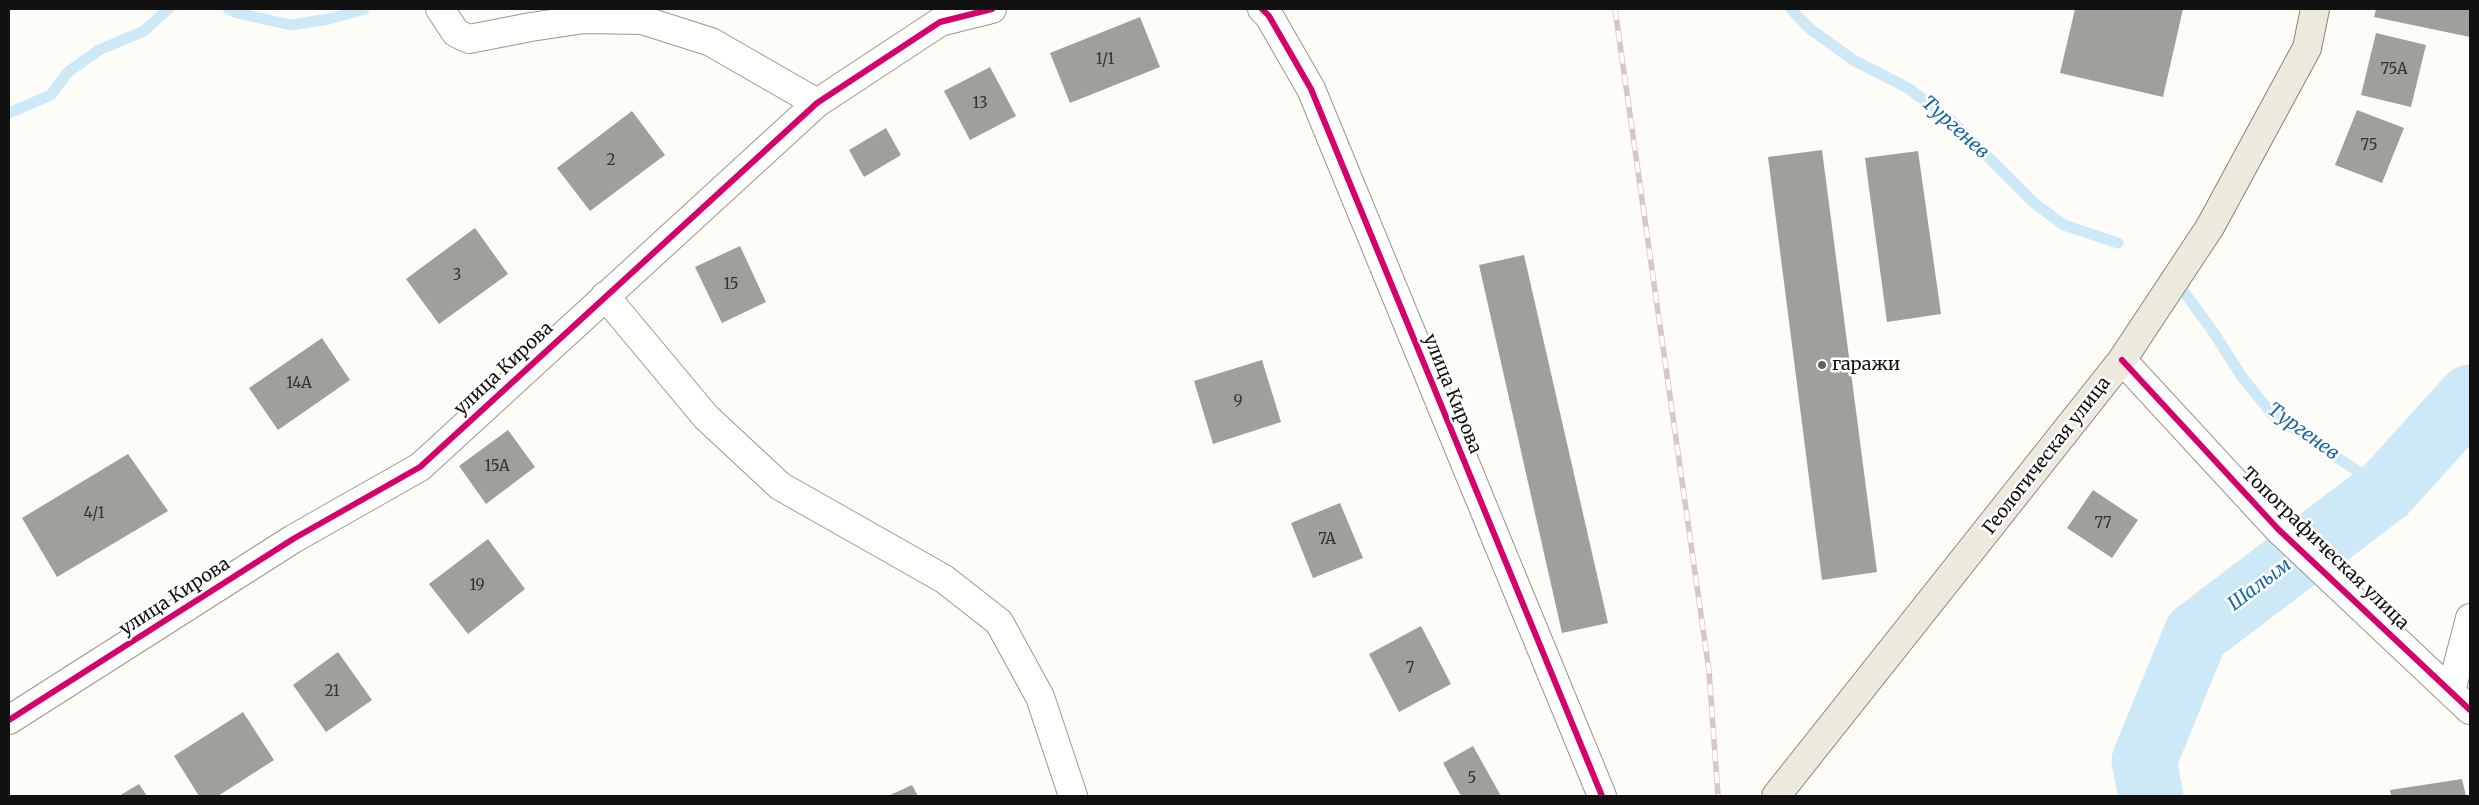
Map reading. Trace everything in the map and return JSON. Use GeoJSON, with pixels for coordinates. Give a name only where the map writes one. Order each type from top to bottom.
{"type":"FeatureCollection","features":[{"type":"Feature","properties":{"kind":"main road","name":"Геологическая улица"},"geometry":{"type":"LineString","coordinates":[[1776,796],[2122,360],[2210,227],[2307,48],[2315,9]]}},
{"type":"Feature","properties":{"kind":"street","name":"улица Кирова"},"geometry":{"type":"LineString","coordinates":[[9,720],[293,539],[420,467],[817,103],[940,22],[992,9]]}},
{"type":"Feature","properties":{"kind":"street","name":"улица Кирова"},"geometry":{"type":"LineString","coordinates":[[1262,9],[1269,16],[1312,90],[1602,796]]}},
{"type":"Feature","properties":{"kind":"street"},"geometry":{"type":"LineString","coordinates":[[446,18],[456,33],[469,39],[584,19],[642,20],[711,42],[817,103]]}},
{"type":"Feature","properties":{"kind":"street"},"geometry":{"type":"LineString","coordinates":[[605,296],[706,417],[780,486],[944,579],[999,622],[1040,697],[1073,796]]}},
{"type":"Feature","properties":{"kind":"street","name":"Топографическая улица"},"geometry":{"type":"LineString","coordinates":[[2122,360],[2278,529],[2470,710]]}},
{"type":"Feature","properties":{"kind":"street"},"geometry":{"type":"LineString","coordinates":[[2451,691],[2470,618]]}},
{"type":"Feature","properties":{"kind":"building"},"geometry":{"type":"Polygon","coordinates":[[[2075,9],[2183,9],[2163,97],[2060,73],[2075,9]]]}},
{"type":"Feature","properties":{"kind":"building"},"geometry":{"type":"Polygon","coordinates":[[[2376,9],[2470,9],[2470,37],[2374,17],[2376,9]]]}},
{"type":"Feature","properties":{"kind":"building"},"geometry":{"type":"Polygon","coordinates":[[[1140,17],[1160,67],[1070,103],[1050,53],[1140,17]]]}},
{"type":"Feature","properties":{"kind":"building"},"geometry":{"type":"Polygon","coordinates":[[[2376,33],[2426,45],[2411,107],[2361,95],[2376,33]]]}},
{"type":"Feature","properties":{"kind":"building"},"geometry":{"type":"Polygon","coordinates":[[[990,67],[1016,116],[970,140],[944,91],[990,67]]]}},
{"type":"Feature","properties":{"kind":"building"},"geometry":{"type":"Polygon","coordinates":[[[2357,110],[2404,128],[2382,183],[2335,165],[2357,110]]]}},
{"type":"Feature","properties":{"kind":"building"},"geometry":{"type":"Polygon","coordinates":[[[632,111],[665,155],[590,211],[557,168],[632,111]]]}},
{"type":"Feature","properties":{"kind":"building"},"geometry":{"type":"Polygon","coordinates":[[[886,128],[901,155],[864,177],[849,150],[886,128]]]}},
{"type":"Feature","properties":{"kind":"building","name":"гаражи"},"geometry":{"type":"Polygon","coordinates":[[[1822,150],[1877,572],[1822,580],[1768,157],[1822,150]]]}},
{"type":"Feature","properties":{"kind":"building"},"geometry":{"type":"Polygon","coordinates":[[[1918,151],[1941,314],[1887,322],[1865,158],[1918,151]]]}},
{"type":"Feature","properties":{"kind":"building"},"geometry":{"type":"Polygon","coordinates":[[[475,228],[508,274],[439,324],[406,279],[475,228]]]}},
{"type":"Feature","properties":{"kind":"building"},"geometry":{"type":"Polygon","coordinates":[[[740,246],[766,302],[722,323],[695,267],[740,246]]]}},
{"type":"Feature","properties":{"kind":"building"},"geometry":{"type":"Polygon","coordinates":[[[1524,255],[1608,623],[1562,633],[1479,265],[1524,255]]]}},
{"type":"Feature","properties":{"kind":"building"},"geometry":{"type":"Polygon","coordinates":[[[322,338],[350,380],[278,430],[249,388],[322,338]]]}},
{"type":"Feature","properties":{"kind":"building"},"geometry":{"type":"Polygon","coordinates":[[[1262,360],[1281,422],[1213,444],[1194,381],[1262,360]]]}},
{"type":"Feature","properties":{"kind":"building"},"geometry":{"type":"Polygon","coordinates":[[[508,430],[535,467],[486,504],[459,466],[508,430]]]}},
{"type":"Feature","properties":{"kind":"building"},"geometry":{"type":"Polygon","coordinates":[[[128,454],[168,511],[57,577],[22,518],[128,454]]]}},
{"type":"Feature","properties":{"kind":"building"},"geometry":{"type":"Polygon","coordinates":[[[2093,490],[2138,520],[2112,558],[2067,528],[2093,490]]]}},
{"type":"Feature","properties":{"kind":"building"},"geometry":{"type":"Polygon","coordinates":[[[1340,503],[1363,558],[1313,578],[1291,523],[1340,503]]]}},
{"type":"Feature","properties":{"kind":"building"},"geometry":{"type":"Polygon","coordinates":[[[488,539],[525,589],[468,634],[429,584],[488,539]]]}},
{"type":"Feature","properties":{"kind":"building"},"geometry":{"type":"Polygon","coordinates":[[[1421,626],[1451,684],[1399,712],[1369,654],[1421,626]]]}},
{"type":"Feature","properties":{"kind":"building"},"geometry":{"type":"Polygon","coordinates":[[[338,652],[372,700],[326,732],[293,685],[338,652]]]}},
{"type":"Feature","properties":{"kind":"building"},"geometry":{"type":"Polygon","coordinates":[[[243,712],[274,760],[218,796],[199,796],[174,756],[243,712]]]}},
{"type":"Feature","properties":{"kind":"building"},"geometry":{"type":"Polygon","coordinates":[[[1473,746],[1501,796],[1461,796],[1443,763],[1473,746]]]}},
{"type":"Feature","properties":{"kind":"building"},"geometry":{"type":"Polygon","coordinates":[[[2462,779],[2466,796],[2391,796],[2390,790],[2462,779]]]}},
{"type":"Feature","properties":{"kind":"building"},"geometry":{"type":"Polygon","coordinates":[[[139,784],[147,796],[119,796],[139,784]]]}},
{"type":"Feature","properties":{"kind":"building"},"geometry":{"type":"Polygon","coordinates":[[[912,785],[918,796],[888,796],[912,785]]]}},
{"type":"Feature","properties":{"kind":"waterway","name":"Тургенев"},"geometry":{"type":"LineString","coordinates":[[9,113],[51,95],[68,72],[99,50],[144,31],[168,9]]}},
{"type":"Feature","properties":{"kind":"waterway","name":"Тургенев"},"geometry":{"type":"LineString","coordinates":[[228,9],[237,13],[291,25],[329,19],[364,9]]}},
{"type":"Feature","properties":{"kind":"waterway","name":"Тургенев"},"geometry":{"type":"LineString","coordinates":[[1791,9],[1809,28],[1853,60],[1908,88],[1952,121],[2034,203],[2064,225],[2118,243]]}},
{"type":"Feature","properties":{"kind":"waterway","name":"Тургенев"},"geometry":{"type":"LineString","coordinates":[[2181,288],[2212,330],[2242,377],[2272,414],[2386,490]]}},
{"type":"Feature","properties":{"kind":"waterway","name":"Шалым"},"geometry":{"type":"LineString","coordinates":[[2151,796],[2144,761],[2196,634],[2386,490],[2470,397]]}},
{"type":"Feature","properties":{"kind":"railway"},"geometry":{"type":"LineString","coordinates":[[1615,9],[1709,671],[1718,796]]}},
{"type":"Feature","properties":{"kind":"cycle path"},"geometry":{"type":"LineString","coordinates":[[9,720],[293,539],[420,467],[817,103],[940,22],[992,9]]}},
{"type":"Feature","properties":{"kind":"cycle path"},"geometry":{"type":"LineString","coordinates":[[1262,9],[1269,16],[1311,89],[1602,796]]}},
{"type":"Feature","properties":{"kind":"cycle path"},"geometry":{"type":"LineString","coordinates":[[2122,360],[2278,529],[2470,710]]}},
{"type":"Feature","properties":{"kind":"place","name":"гаражи"},"geometry":{"type":"Point","coordinates":[1822,365]}}]}
